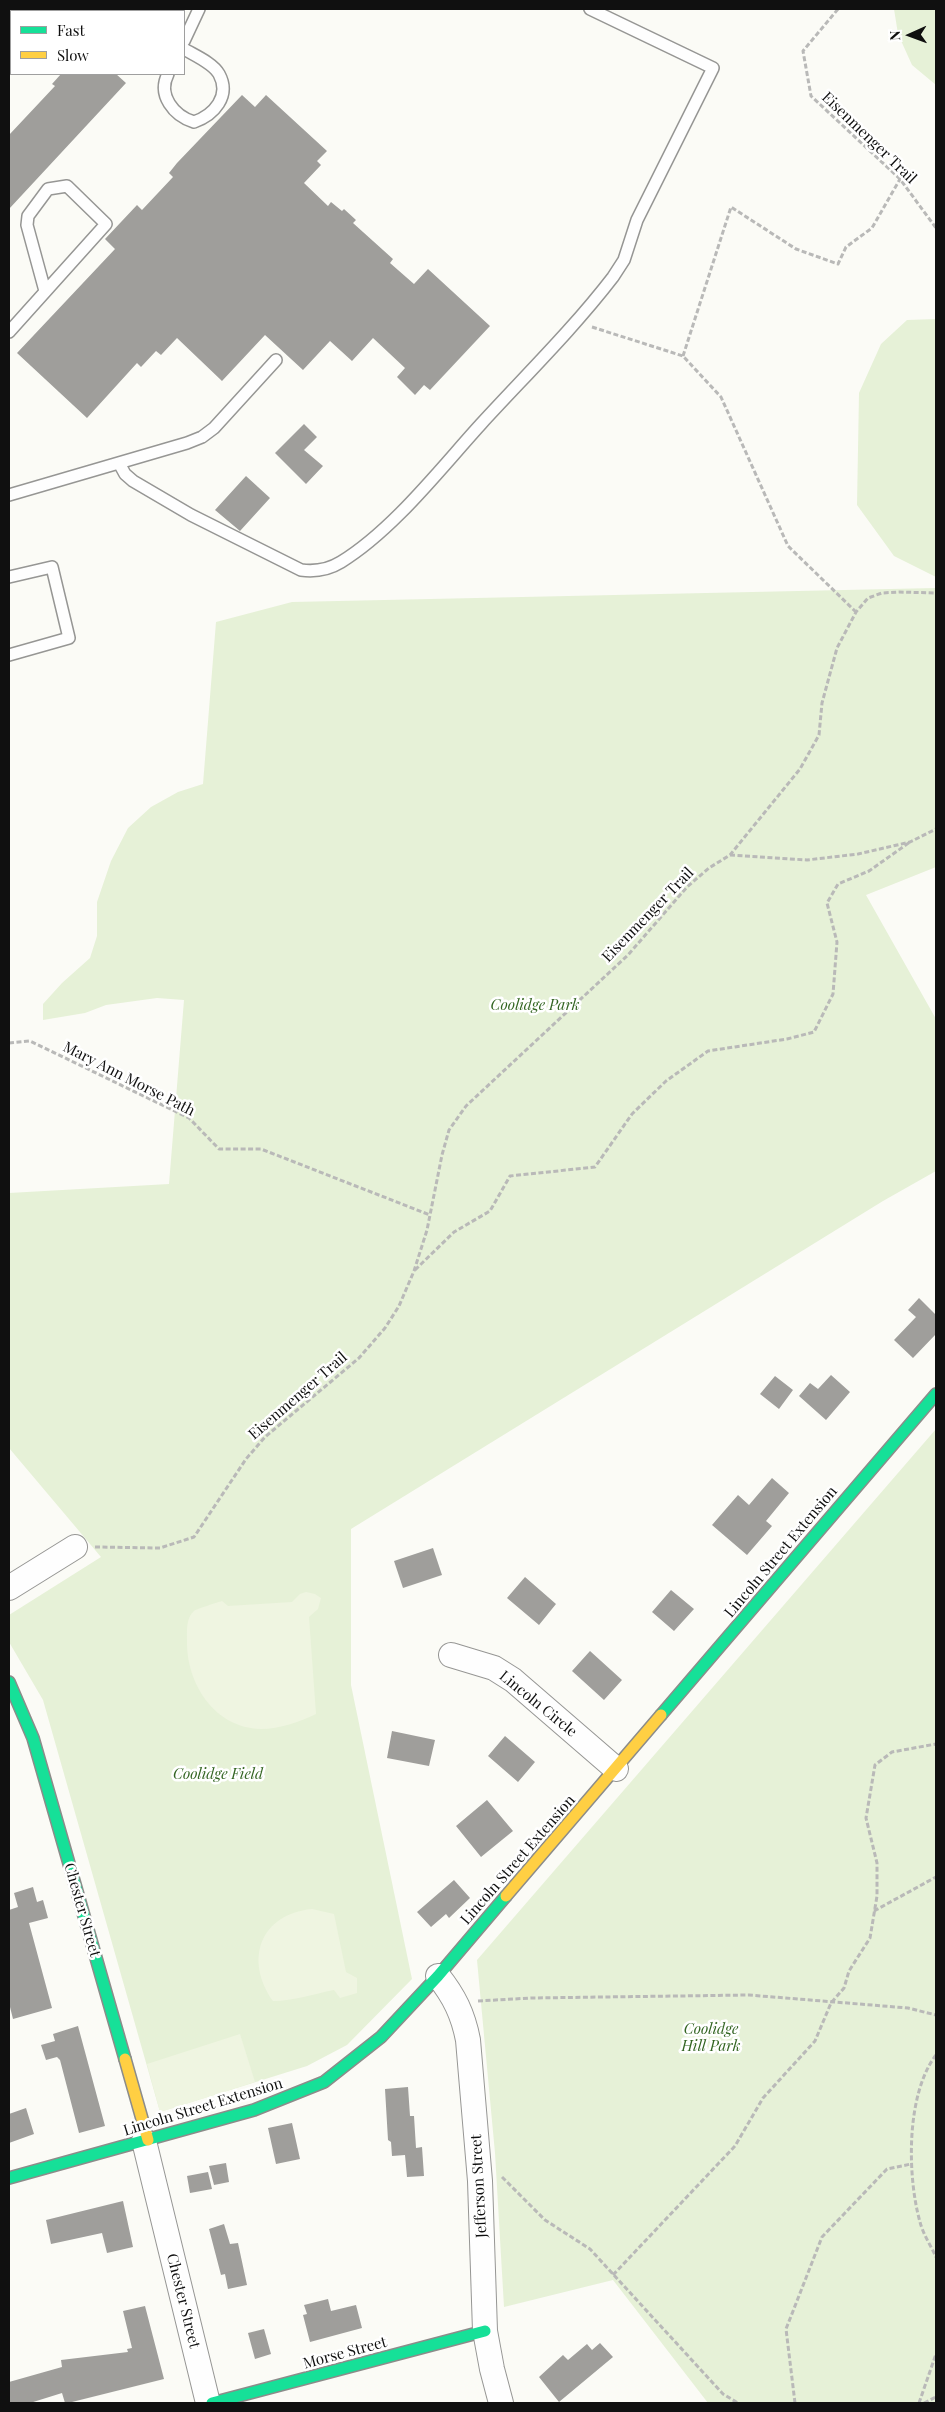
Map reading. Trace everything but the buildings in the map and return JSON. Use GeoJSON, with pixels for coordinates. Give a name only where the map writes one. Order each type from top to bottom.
{"type":"FeatureCollection","features":[{"type":"Feature","properties":{"kind":"street","name":"Lincoln Street Extension"},"geometry":{"type":"LineString","coordinates":[[9,2178],[146,2141],[271,2104],[324,2082],[343,2070],[381,2037],[438,1976],[936,1394]]}},
{"type":"Feature","properties":{"kind":"street"},"geometry":{"type":"LineString","coordinates":[[9,1588],[74,1547]]}},
{"type":"Feature","properties":{"kind":"street","name":"Lincoln Circle"},"geometry":{"type":"LineString","coordinates":[[450,1655],[494,1668],[512,1680],[616,1769]]}},
{"type":"Feature","properties":{"kind":"street","name":"Chester Street"},"geometry":{"type":"LineString","coordinates":[[9,1682],[24,1714],[39,1757],[146,2141],[208,2403]]}},
{"type":"Feature","properties":{"kind":"street","name":"Jefferson Street"},"geometry":{"type":"LineString","coordinates":[[438,1976],[457,2003],[464,2020],[468,2040],[479,2161],[485,2331],[501,2403]]}},
{"type":"Feature","properties":{"kind":"street","name":"Morse Street"},"geometry":{"type":"LineString","coordinates":[[212,2403],[485,2331]]}},
{"type":"Feature","properties":{"kind":"lane"},"geometry":{"type":"LineString","coordinates":[[185,39],[200,9]]}},
{"type":"Feature","properties":{"kind":"lane"},"geometry":{"type":"LineString","coordinates":[[119,463],[125,474],[133,481],[191,515],[290,566],[308,571],[328,569],[358,551],[409,503],[600,294],[624,260],[637,220],[713,68],[590,9]]}},
{"type":"Feature","properties":{"kind":"lane"},"geometry":{"type":"LineString","coordinates":[[168,75],[165,91],[167,101],[171,108],[184,119],[194,122],[214,112],[220,101],[223,86],[218,72],[185,50]]}},
{"type":"Feature","properties":{"kind":"lane"},"geometry":{"type":"LineString","coordinates":[[9,332],[106,224],[67,186],[48,189],[28,216],[27,226],[45,291]]}},
{"type":"Feature","properties":{"kind":"lane"},"geometry":{"type":"LineString","coordinates":[[9,495],[202,437],[214,428],[276,360]]}},
{"type":"Feature","properties":{"kind":"lane"},"geometry":{"type":"LineString","coordinates":[[9,577],[52,567],[69,638],[9,655]]}},
{"type":"Feature","properties":{"kind":"path","name":"Eisenmenger Trail"},"geometry":{"type":"LineString","coordinates":[[838,9],[803,51],[811,96],[900,179],[936,228]]}},
{"type":"Feature","properties":{"kind":"path"},"geometry":{"type":"LineString","coordinates":[[683,356],[731,207],[796,249],[838,264],[846,247],[872,228],[900,179]]}},
{"type":"Feature","properties":{"kind":"path"},"geometry":{"type":"LineString","coordinates":[[575,322],[683,356],[721,397],[788,546],[856,612]]}},
{"type":"Feature","properties":{"kind":"path","name":"Eisenmenger Trail"},"geometry":{"type":"LineString","coordinates":[[74,1547],[160,1548],[194,1537],[246,1459],[265,1437],[360,1358],[385,1328],[399,1306],[414,1270],[430,1215],[449,1130],[466,1106],[628,955],[687,887],[709,868],[730,856],[800,769],[819,735],[822,704],[838,648],[856,612],[868,598],[882,593],[936,593]]}},
{"type":"Feature","properties":{"kind":"path"},"geometry":{"type":"LineString","coordinates":[[730,856],[807,860],[858,854],[910,842],[936,828]]}},
{"type":"Feature","properties":{"kind":"path","name":"Eisenmenger Trail"},"geometry":{"type":"LineString","coordinates":[[414,1270],[454,1232],[490,1211],[510,1176],[595,1167],[632,1114],[666,1080],[708,1051],[787,1039],[814,1032],[834,994],[837,942],[827,903],[838,884],[870,871],[910,842]]}},
{"type":"Feature","properties":{"kind":"path","name":"Mary Ann Morse Path"},"geometry":{"type":"LineString","coordinates":[[9,1043],[30,1041],[189,1118],[219,1149],[261,1150],[430,1215]]}},
{"type":"Feature","properties":{"kind":"path"},"geometry":{"type":"LineString","coordinates":[[613,2275],[735,2146],[763,2098],[815,2041],[831,2003],[844,1988],[850,1970],[870,1938],[877,1863],[866,1818],[875,1765],[892,1752],[936,1744]]}},
{"type":"Feature","properties":{"kind":"path"},"geometry":{"type":"LineString","coordinates":[[874,1911],[936,1876]]}},
{"type":"Feature","properties":{"kind":"path"},"geometry":{"type":"LineString","coordinates":[[457,2003],[531,1998],[750,1995],[908,2008],[936,2015]]}},
{"type":"Feature","properties":{"kind":"path"},"geometry":{"type":"LineString","coordinates":[[936,2055],[915,2102],[911,2164],[920,2223],[936,2257]]}},
{"type":"Feature","properties":{"kind":"path"},"geometry":{"type":"LineString","coordinates":[[479,2161],[494,2169],[545,2220],[590,2249],[723,2394],[738,2403]]}},
{"type":"Feature","properties":{"kind":"path"},"geometry":{"type":"LineString","coordinates":[[795,2403],[786,2329],[822,2237],[888,2169],[911,2164]]}},
{"type":"Feature","properties":{"kind":"path"},"geometry":{"type":"LineString","coordinates":[[919,2403],[936,2354]]}},
{"type":"Feature","properties":{"kind":"path"},"geometry":{"type":"LineString","coordinates":[[924,2403],[936,2398]]}},
{"type":"Feature","properties":{"kind":"green space"},"geometry":{"type":"Polygon","coordinates":[[[894,9],[936,9],[936,85],[912,65],[898,34],[894,9]]]}},
{"type":"Feature","properties":{"kind":"green space"},"geometry":{"type":"Polygon","coordinates":[[[936,319],[936,577],[894,556],[857,505],[859,393],[881,344],[907,320],[936,319]]]}},
{"type":"Feature","properties":{"kind":"green space","name":"Coolidge Park"},"geometry":{"type":"Polygon","coordinates":[[[936,588],[936,867],[866,895],[936,1019],[936,1171],[883,1201],[351,1529],[351,1685],[412,1979],[347,2045],[307,2066],[160,2112],[43,1700],[9,1642],[9,1615],[101,1557],[9,1448],[9,1193],[169,1184],[184,1000],[157,998],[106,1005],[85,1013],[43,1020],[43,1004],[62,983],[90,958],[97,936],[97,902],[111,861],[128,828],[151,807],[178,792],[203,784],[216,622],[292,602],[936,588]]]}},
{"type":"Feature","properties":{"kind":"green space","name":"Coolidge Hill Park"},"geometry":{"type":"Polygon","coordinates":[[[936,1429],[936,2403],[708,2403],[613,2280],[504,2307],[495,2153],[477,1960],[936,1429]]]}},
{"type":"Feature","properties":{"kind":"green space"},"geometry":{"type":"Polygon","coordinates":[[[306,1592],[321,1598],[318,1609],[309,1617],[316,1714],[303,1720],[268,1729],[244,1727],[229,1721],[206,1700],[192,1672],[188,1656],[187,1636],[191,1614],[196,1610],[222,1601],[228,1606],[292,1602],[300,1594],[306,1592]]]}},
{"type":"Feature","properties":{"kind":"green space"},"geometry":{"type":"Polygon","coordinates":[[[312,1909],[334,1914],[346,1972],[357,1978],[357,1993],[340,1998],[334,1990],[296,1999],[273,2001],[264,1985],[260,1970],[259,1955],[262,1942],[269,1929],[280,1920],[294,1913],[312,1909]]]}},
{"type":"Feature","properties":{"kind":"green space"},"geometry":{"type":"Polygon","coordinates":[[[240,2034],[255,2082],[160,2112],[147,2064],[240,2034]]]}},
{"type":"Feature","properties":{"kind":"traffic: fast"},"geometry":{"type":"LineString","coordinates":[[661,1715],[936,1394]]}},
{"type":"Feature","properties":{"kind":"traffic: fast"},"geometry":{"type":"LineString","coordinates":[[9,1682],[33,1738],[125,2059]]}},
{"type":"Feature","properties":{"kind":"traffic: fast"},"geometry":{"type":"LineString","coordinates":[[9,2178],[254,2110],[324,2082],[381,2037],[438,1976],[506,1896]]}},
{"type":"Feature","properties":{"kind":"traffic: fast"},"geometry":{"type":"LineString","coordinates":[[212,2403],[485,2331]]}},
{"type":"Feature","properties":{"kind":"traffic: slow"},"geometry":{"type":"LineString","coordinates":[[506,1896],[661,1715]]}},
{"type":"Feature","properties":{"kind":"traffic: slow"},"geometry":{"type":"LineString","coordinates":[[125,2059],[148,2140]]}},
{"type":"Feature","properties":{"kind":"park label","name":"Coolidge Field"},"geometry":{"type":"Point","coordinates":[218,1774]}}]}
